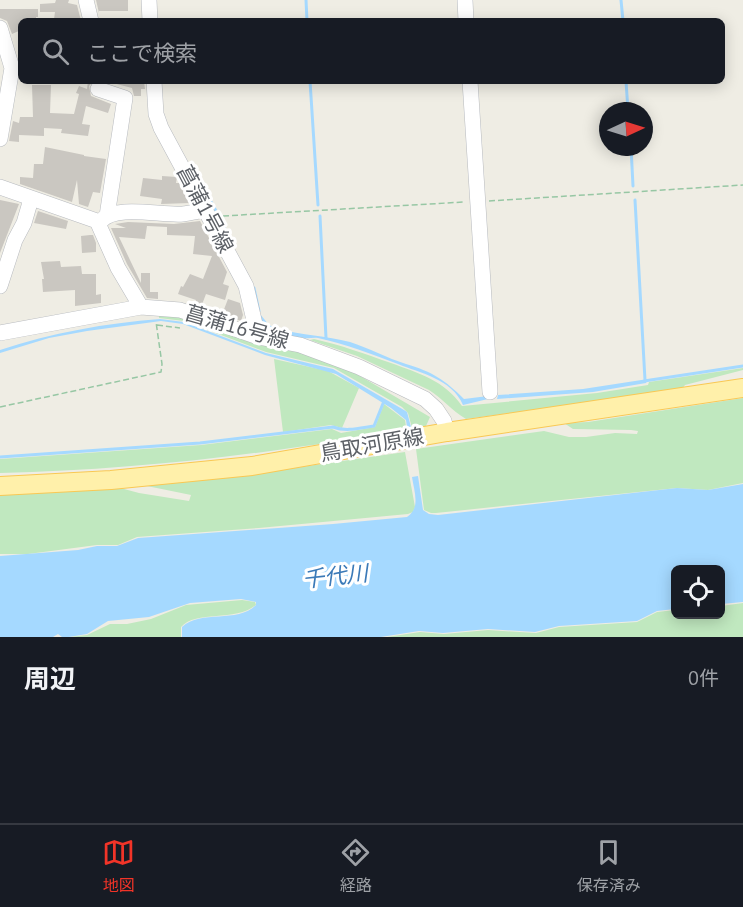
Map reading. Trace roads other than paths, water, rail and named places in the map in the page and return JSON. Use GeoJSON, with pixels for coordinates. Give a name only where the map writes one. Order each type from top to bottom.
{"type":"FeatureCollection","features":[{"type":"Feature","properties":{"kind":"main road","name":"鳥取河原線"},"geometry":{"type":"LineString","coordinates":[[0,486],[111,480],[218,470],[447,432],[743,388]]}},
{"type":"Feature","properties":{"kind":"street"},"geometry":{"type":"LineString","coordinates":[[86,0],[90,18]]}},
{"type":"Feature","properties":{"kind":"street"},"geometry":{"type":"LineString","coordinates":[[149,0],[150,18]]}},
{"type":"Feature","properties":{"kind":"street"},"geometry":{"type":"LineString","coordinates":[[465,0],[466,18]]}},
{"type":"Feature","properties":{"kind":"street"},"geometry":{"type":"LineString","coordinates":[[0,28],[16,71],[0,139]]}},
{"type":"Feature","properties":{"kind":"street","name":"菖蒲1号線"},"geometry":{"type":"LineString","coordinates":[[154,84],[156,114],[161,128],[246,286],[258,337]]}},
{"type":"Feature","properties":{"kind":"street"},"geometry":{"type":"LineString","coordinates":[[470,84],[490,392]]}},
{"type":"Feature","properties":{"kind":"street"},"geometry":{"type":"LineString","coordinates":[[98,89],[125,98],[102,220],[118,268],[148,307]]}},
{"type":"Feature","properties":{"kind":"street"},"geometry":{"type":"LineString","coordinates":[[0,187],[31,200],[97,221],[120,212],[183,214],[206,210]]}},
{"type":"Feature","properties":{"kind":"street"},"geometry":{"type":"LineString","coordinates":[[0,286],[31,200]]}},
{"type":"Feature","properties":{"kind":"street","name":"菖蒲16号線"},"geometry":{"type":"LineString","coordinates":[[0,330],[148,307],[193,314],[258,337],[300,345],[359,367],[425,399],[444,421],[447,432]]}},
{"type":"Feature","properties":{"kind":"water"},"geometry":{"type":"Polygon","coordinates":[[[260,314],[269,325],[278,329],[350,342],[424,370],[451,387],[464,399],[488,396],[488,399],[463,405],[451,389],[435,378],[339,343],[318,338],[300,338],[277,332],[265,326],[260,314]]]}},
{"type":"Feature","properties":{"kind":"water"},"geometry":{"type":"Polygon","coordinates":[[[160,319],[184,322],[266,353],[333,369],[407,412],[411,427],[407,427],[406,420],[391,408],[336,374],[265,355],[183,324],[161,321],[87,331],[49,338],[0,353],[0,350],[59,334],[119,323],[160,319]]]}},
{"type":"Feature","properties":{"kind":"water"},"geometry":{"type":"Polygon","coordinates":[[[648,379],[646,383],[593,392],[497,399],[498,395],[583,389],[648,379]]]}},
{"type":"Feature","properties":{"kind":"water","name":"千代川"},"geometry":{"type":"Polygon","coordinates":[[[418,476],[423,510],[429,514],[438,515],[677,488],[708,490],[743,484],[743,602],[725,604],[725,565],[671,565],[671,609],[657,611],[637,621],[559,626],[535,632],[488,629],[443,633],[419,631],[381,637],[182,637],[182,627],[190,622],[209,617],[239,614],[256,605],[256,602],[241,599],[190,603],[149,617],[108,621],[87,634],[69,637],[62,637],[58,634],[53,637],[0,637],[0,556],[117,546],[138,538],[407,517],[415,504],[412,477],[418,476]]]}},
{"type":"Feature","properties":{"kind":"waterway"},"geometry":{"type":"LineString","coordinates":[[306,0],[307,18]]}},
{"type":"Feature","properties":{"kind":"waterway"},"geometry":{"type":"LineString","coordinates":[[621,0],[623,18]]}},
{"type":"Feature","properties":{"kind":"waterway"},"geometry":{"type":"LineString","coordinates":[[310,84],[318,205]]}},
{"type":"Feature","properties":{"kind":"waterway"},"geometry":{"type":"LineString","coordinates":[[626,84],[627,102]]}},
{"type":"Feature","properties":{"kind":"waterway"},"geometry":{"type":"LineString","coordinates":[[631,156],[633,186]]}},
{"type":"Feature","properties":{"kind":"waterway"},"geometry":{"type":"LineString","coordinates":[[193,169],[216,211]]}},
{"type":"Feature","properties":{"kind":"waterway"},"geometry":{"type":"LineString","coordinates":[[635,200],[645,380]]}},
{"type":"Feature","properties":{"kind":"waterway"},"geometry":{"type":"LineString","coordinates":[[320,216],[326,338]]}},
{"type":"Feature","properties":{"kind":"waterway"},"geometry":{"type":"LineString","coordinates":[[221,222],[234,247]]}},
{"type":"Feature","properties":{"kind":"waterway"},"geometry":{"type":"LineString","coordinates":[[254,288],[259,311]]}},
{"type":"Feature","properties":{"kind":"waterway"},"geometry":{"type":"LineString","coordinates":[[644,381],[743,366]]}},
{"type":"Feature","properties":{"kind":"waterway"},"geometry":{"type":"LineString","coordinates":[[0,457],[200,443],[333,427],[358,429],[374,426],[384,401]]}}]}
